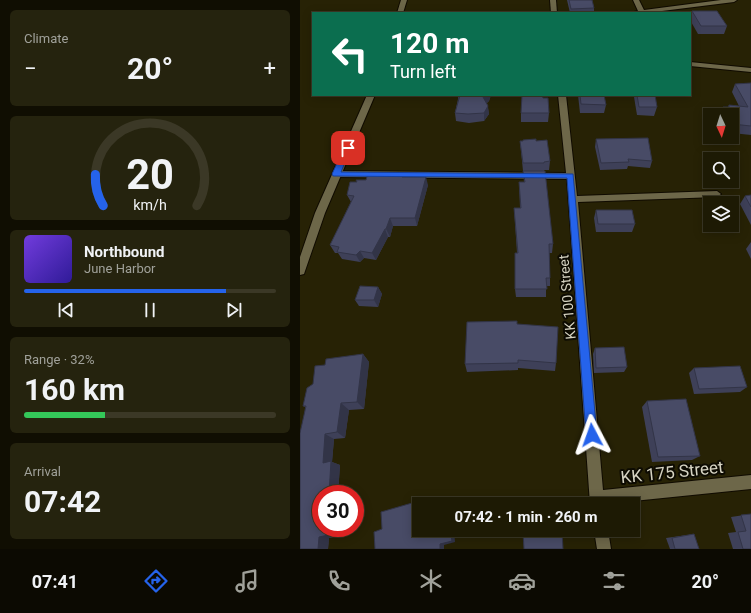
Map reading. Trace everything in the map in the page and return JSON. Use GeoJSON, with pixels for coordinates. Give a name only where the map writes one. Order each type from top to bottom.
{"type":"FeatureCollection","features":[{"type":"Feature","properties":{"kind":"street"},"geometry":{"type":"LineString","coordinates":[[400,12],[404,0]]}},
{"type":"Feature","properties":{"kind":"street"},"geometry":{"type":"LineString","coordinates":[[553,0],[554,12]]}},
{"type":"Feature","properties":{"kind":"street"},"geometry":{"type":"LineString","coordinates":[[636,0],[642,12],[655,12],[734,0]]}},
{"type":"Feature","properties":{"kind":"street"},"geometry":{"type":"LineString","coordinates":[[691,64],[751,70]]}},
{"type":"Feature","properties":{"kind":"street"},"geometry":{"type":"LineString","coordinates":[[300,271],[320,213],[371,96]]}},
{"type":"Feature","properties":{"kind":"street","name":"KK 100 Street"},"geometry":{"type":"LineString","coordinates":[[562,96],[573,199],[597,497]]}},
{"type":"Feature","properties":{"kind":"street"},"geometry":{"type":"LineString","coordinates":[[336,174],[571,176]]}},
{"type":"Feature","properties":{"kind":"street"},"geometry":{"type":"LineString","coordinates":[[573,199],[717,194]]}},
{"type":"Feature","properties":{"kind":"street","name":"KK 175 Street"},"geometry":{"type":"LineString","coordinates":[[629,497],[751,482]]}},
{"type":"Feature","properties":{"kind":"street"},"geometry":{"type":"LineString","coordinates":[[602,537],[604,549]]}},
{"type":"Feature","properties":{"kind":"building"},"geometry":{"type":"Polygon","coordinates":[[[569,0],[592,0],[594,8],[571,9],[569,0]]]}},
{"type":"Feature","properties":{"kind":"building"},"geometry":{"type":"Polygon","coordinates":[[[692,11],[717,11],[727,26],[701,26],[692,11]]]}},
{"type":"Feature","properties":{"kind":"building"},"geometry":{"type":"Polygon","coordinates":[[[751,83],[751,126],[739,125],[739,108],[723,108],[729,107],[729,105],[748,107],[735,84],[751,83]]]}},
{"type":"Feature","properties":{"kind":"building"},"geometry":{"type":"Polygon","coordinates":[[[460,96],[484,96],[483,97],[488,106],[484,113],[455,113],[460,96]]]}},
{"type":"Feature","properties":{"kind":"building"},"geometry":{"type":"Polygon","coordinates":[[[522,96],[542,96],[543,98],[548,98],[549,113],[521,113],[522,96]]]}},
{"type":"Feature","properties":{"kind":"building"},"geometry":{"type":"Polygon","coordinates":[[[580,96],[604,96],[606,105],[581,104],[580,96]]]}},
{"type":"Feature","properties":{"kind":"building"},"geometry":{"type":"Polygon","coordinates":[[[637,96],[655,96],[657,107],[639,107],[637,96]]]}},
{"type":"Feature","properties":{"kind":"building"},"geometry":{"type":"Polygon","coordinates":[[[648,138],[652,161],[628,159],[629,162],[601,163],[596,139],[648,138]]]}},
{"type":"Feature","properties":{"kind":"building"},"geometry":{"type":"Polygon","coordinates":[[[536,139],[536,141],[547,140],[550,161],[544,163],[523,163],[520,141],[536,139]]]}},
{"type":"Feature","properties":{"kind":"building"},"geometry":{"type":"Polygon","coordinates":[[[523,171],[545,171],[553,244],[549,244],[550,278],[546,278],[547,289],[515,289],[515,253],[518,253],[514,208],[521,208],[519,182],[525,182],[523,171]]]}},
{"type":"Feature","properties":{"kind":"building"},"geometry":{"type":"Polygon","coordinates":[[[368,173],[403,173],[402,177],[426,177],[415,218],[390,218],[386,229],[372,253],[360,251],[356,255],[337,252],[339,247],[330,245],[354,196],[347,195],[350,182],[357,182],[356,180],[366,180],[368,173]]]}},
{"type":"Feature","properties":{"kind":"building"},"geometry":{"type":"Polygon","coordinates":[[[751,195],[751,207],[745,196],[751,195]]]}},
{"type":"Feature","properties":{"kind":"building"},"geometry":{"type":"Polygon","coordinates":[[[596,210],[632,210],[635,224],[598,224],[596,210]]]}},
{"type":"Feature","properties":{"kind":"building"},"geometry":{"type":"Polygon","coordinates":[[[360,286],[378,287],[374,300],[355,300],[360,286]]]}},
{"type":"Feature","properties":{"kind":"building"},"geometry":{"type":"Polygon","coordinates":[[[517,321],[517,324],[558,327],[556,363],[518,360],[518,363],[465,364],[467,322],[517,321]]]}},
{"type":"Feature","properties":{"kind":"building"},"geometry":{"type":"Polygon","coordinates":[[[624,347],[627,367],[596,368],[595,348],[624,347]]]}},
{"type":"Feature","properties":{"kind":"building"},"geometry":{"type":"Polygon","coordinates":[[[363,354],[357,402],[341,403],[337,432],[325,434],[323,463],[331,461],[330,485],[312,485],[312,537],[319,537],[318,549],[300,549],[300,433],[306,406],[303,406],[307,388],[313,384],[315,366],[325,365],[326,359],[363,354]]]}},
{"type":"Feature","properties":{"kind":"building"},"geometry":{"type":"Polygon","coordinates":[[[740,366],[747,387],[699,389],[694,368],[740,366]]]}},
{"type":"Feature","properties":{"kind":"building"},"geometry":{"type":"Polygon","coordinates":[[[686,399],[700,456],[658,457],[647,401],[686,399]]]}},
{"type":"Feature","properties":{"kind":"building"},"geometry":{"type":"Polygon","coordinates":[[[412,503],[412,537],[451,537],[452,541],[440,544],[440,549],[375,549],[374,532],[382,529],[381,512],[412,503]]]}},
{"type":"Feature","properties":{"kind":"building"},"geometry":{"type":"Polygon","coordinates":[[[751,514],[751,549],[743,549],[738,532],[746,531],[741,515],[751,514]]]}},
{"type":"Feature","properties":{"kind":"building"},"geometry":{"type":"Polygon","coordinates":[[[694,534],[699,549],[675,549],[672,538],[694,534]]]}},
{"type":"Feature","properties":{"kind":"building"},"geometry":{"type":"Polygon","coordinates":[[[523,537],[562,537],[563,549],[524,549],[523,537]]]}},
{"type":"Feature","properties":{"kind":"route"},"geometry":{"type":"LineString","coordinates":[[348,148],[336,174],[571,176],[592,435]]}}]}
